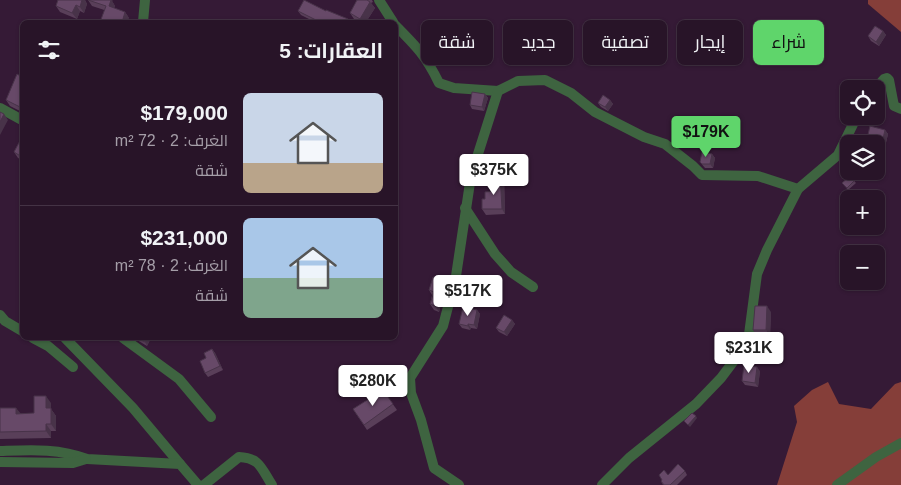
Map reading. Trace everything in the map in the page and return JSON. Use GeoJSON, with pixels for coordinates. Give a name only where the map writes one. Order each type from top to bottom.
{"type":"FeatureCollection","features":[{"type":"Feature","properties":{"kind":"street"},"geometry":{"type":"LineString","coordinates":[[143,20],[145,0]]}},
{"type":"Feature","properties":{"kind":"street"},"geometry":{"type":"LineString","coordinates":[[379,0],[392,20]]}},
{"type":"Feature","properties":{"kind":"street"},"geometry":{"type":"LineString","coordinates":[[398,28],[421,50],[439,83],[454,88],[498,91],[518,80],[544,80],[571,93],[595,112],[644,137],[665,144],[702,175],[758,176],[798,189]]}},
{"type":"Feature","properties":{"kind":"street"},"geometry":{"type":"LineString","coordinates":[[883,80],[889,80],[894,106],[901,109]]}},
{"type":"Feature","properties":{"kind":"street"},"geometry":{"type":"LineString","coordinates":[[459,485],[434,468],[409,385],[410,378],[443,326],[456,276],[471,176],[498,91]]}},
{"type":"Feature","properties":{"kind":"street"},"geometry":{"type":"LineString","coordinates":[[0,108],[20,119]]}},
{"type":"Feature","properties":{"kind":"street"},"geometry":{"type":"LineString","coordinates":[[602,485],[629,458],[696,404],[721,378],[748,342],[757,274],[798,189],[838,155],[853,125]]}},
{"type":"Feature","properties":{"kind":"street"},"geometry":{"type":"LineString","coordinates":[[465,208],[495,254],[511,272],[533,287]]}},
{"type":"Feature","properties":{"kind":"street"},"geometry":{"type":"LineString","coordinates":[[0,315],[5,321],[20,330]]}},
{"type":"Feature","properties":{"kind":"street"},"geometry":{"type":"LineString","coordinates":[[37,340],[48,346],[73,367]]}},
{"type":"Feature","properties":{"kind":"street"},"geometry":{"type":"LineString","coordinates":[[67,340],[133,408],[198,485]]}},
{"type":"Feature","properties":{"kind":"street"},"geometry":{"type":"LineString","coordinates":[[126,340],[179,379],[211,417]]}},
{"type":"Feature","properties":{"kind":"street"},"geometry":{"type":"LineString","coordinates":[[836,485],[876,457],[901,444]]}},
{"type":"Feature","properties":{"kind":"street"},"geometry":{"type":"LineString","coordinates":[[0,450],[48,450],[74,454],[86,459],[180,464]]}},
{"type":"Feature","properties":{"kind":"street"},"geometry":{"type":"LineString","coordinates":[[204,485],[238,456],[250,457],[257,461],[272,485]]}},
{"type":"Feature","properties":{"kind":"street"},"geometry":{"type":"LineString","coordinates":[[0,462],[73,463],[86,459]]}},
{"type":"Feature","properties":{"kind":"shaded area"},"geometry":{"type":"Polygon","coordinates":[[[868,0],[901,0],[901,32],[868,4],[868,0]]]}},
{"type":"Feature","properties":{"kind":"shaded area"},"geometry":{"type":"Polygon","coordinates":[[[828,382],[839,404],[871,409],[895,384],[901,382],[901,485],[777,485],[797,422],[794,406],[812,390],[828,382]]]}},
{"type":"Feature","properties":{"kind":"building"},"geometry":{"type":"Polygon","coordinates":[[[58,0],[82,0],[80,7],[76,5],[72,13],[56,6],[58,0]]]}},
{"type":"Feature","properties":{"kind":"building"},"geometry":{"type":"Polygon","coordinates":[[[88,0],[111,0],[109,6],[125,12],[123,19],[126,20],[101,20],[106,6],[88,0]]]}},
{"type":"Feature","properties":{"kind":"building"},"geometry":{"type":"Polygon","coordinates":[[[304,0],[348,19],[316,20],[298,11],[304,0]]]}},
{"type":"Feature","properties":{"kind":"building"},"geometry":{"type":"Polygon","coordinates":[[[357,0],[367,0],[370,2],[360,19],[350,13],[357,0]]]}},
{"type":"Feature","properties":{"kind":"building"},"geometry":{"type":"Polygon","coordinates":[[[875,26],[883,31],[876,42],[868,36],[875,26]]]}},
{"type":"Feature","properties":{"kind":"building"},"geometry":{"type":"Polygon","coordinates":[[[17,74],[20,76],[20,107],[6,100],[17,74]]]}},
{"type":"Feature","properties":{"kind":"building"},"geometry":{"type":"Polygon","coordinates":[[[472,92],[485,94],[482,107],[470,105],[472,92]]]}},
{"type":"Feature","properties":{"kind":"building"},"geometry":{"type":"Polygon","coordinates":[[[603,95],[610,100],[605,107],[598,103],[603,95]]]}},
{"type":"Feature","properties":{"kind":"building"},"geometry":{"type":"Polygon","coordinates":[[[0,112],[4,114],[0,122],[0,112]]]}},
{"type":"Feature","properties":{"kind":"building"},"geometry":{"type":"Polygon","coordinates":[[[870,126],[885,130],[884,135],[868,135],[870,126]]]}},
{"type":"Feature","properties":{"kind":"building"},"geometry":{"type":"Polygon","coordinates":[[[20,141],[20,156],[14,152],[20,141]]]}},
{"type":"Feature","properties":{"kind":"building"},"geometry":{"type":"Polygon","coordinates":[[[702,152],[712,154],[710,164],[702,164],[700,162],[702,152]]]}},
{"type":"Feature","properties":{"kind":"building"},"geometry":{"type":"Polygon","coordinates":[[[500,173],[502,209],[482,209],[482,199],[485,199],[485,192],[495,191],[493,174],[500,173]]]}},
{"type":"Feature","properties":{"kind":"building"},"geometry":{"type":"Polygon","coordinates":[[[845,180],[854,181],[847,188],[842,183],[845,180]]]}},
{"type":"Feature","properties":{"kind":"building"},"geometry":{"type":"Polygon","coordinates":[[[433,277],[442,279],[435,306],[430,304],[434,292],[429,290],[433,277]]]}},
{"type":"Feature","properties":{"kind":"building"},"geometry":{"type":"Polygon","coordinates":[[[755,306],[767,306],[766,330],[753,330],[755,306]]]}},
{"type":"Feature","properties":{"kind":"building"},"geometry":{"type":"Polygon","coordinates":[[[463,307],[477,310],[474,325],[459,324],[463,307]]]}},
{"type":"Feature","properties":{"kind":"building"},"geometry":{"type":"Polygon","coordinates":[[[504,315],[512,320],[504,332],[496,328],[504,315]]]}},
{"type":"Feature","properties":{"kind":"building"},"geometry":{"type":"Polygon","coordinates":[[[212,349],[220,366],[205,373],[200,361],[206,358],[204,353],[212,349]]]}},
{"type":"Feature","properties":{"kind":"building"},"geometry":{"type":"Polygon","coordinates":[[[744,365],[757,367],[755,383],[742,381],[744,365]]]}},
{"type":"Feature","properties":{"kind":"building"},"geometry":{"type":"Polygon","coordinates":[[[383,390],[393,404],[364,425],[353,409],[383,390]]]}},
{"type":"Feature","properties":{"kind":"building"},"geometry":{"type":"Polygon","coordinates":[[[34,396],[46,396],[46,408],[51,408],[51,424],[46,424],[46,431],[0,432],[0,408],[16,408],[16,414],[34,413],[34,396]]]}},
{"type":"Feature","properties":{"kind":"building"},"geometry":{"type":"Polygon","coordinates":[[[692,413],[696,416],[688,425],[684,421],[692,413]]]}},
{"type":"Feature","properties":{"kind":"building"},"geometry":{"type":"Polygon","coordinates":[[[678,464],[685,471],[670,485],[664,485],[659,475],[664,470],[668,475],[678,464]]]}}]}
